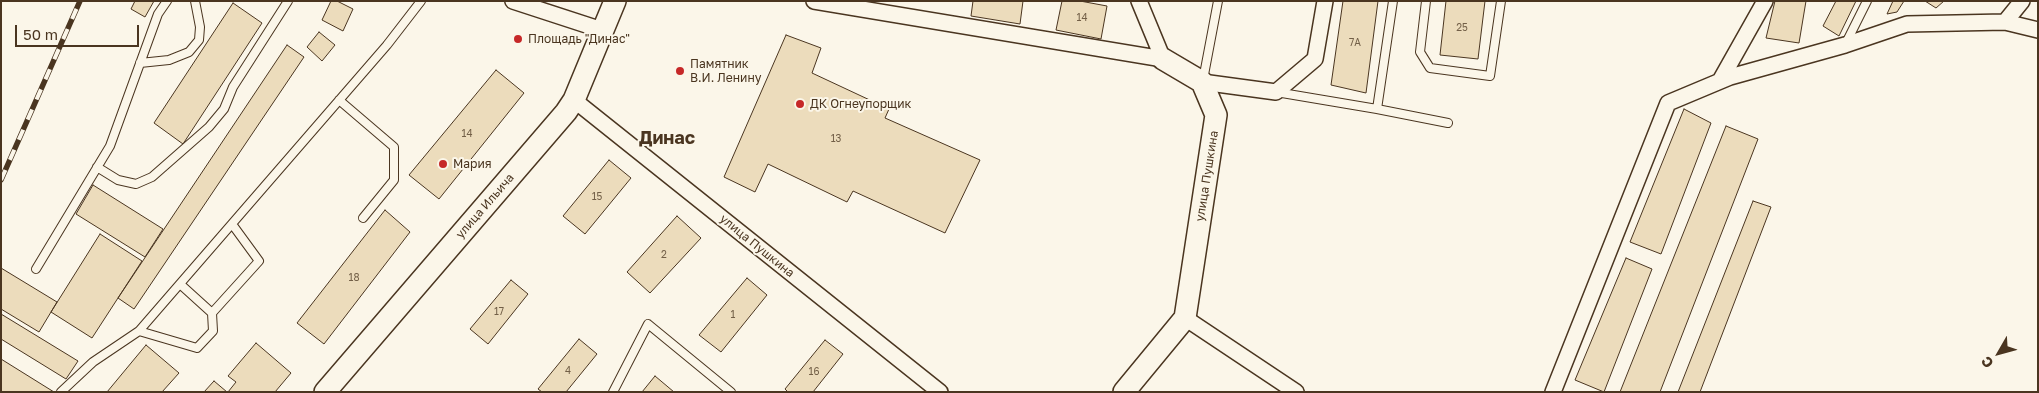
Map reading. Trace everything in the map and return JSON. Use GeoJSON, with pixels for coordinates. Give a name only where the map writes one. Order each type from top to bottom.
{"type":"FeatureCollection","features":[{"type":"Feature","properties":{"kind":"street"},"geometry":{"type":"LineString","coordinates":[[513,1],[605,31]]}},
{"type":"Feature","properties":{"kind":"street","name":"улица Ильича"},"geometry":{"type":"LineString","coordinates":[[325,392],[562,117],[574,100],[605,31],[616,1]]}},
{"type":"Feature","properties":{"kind":"street"},"geometry":{"type":"LineString","coordinates":[[814,1],[1163,59],[1202,82],[1276,92],[1315,59],[1325,1]]}},
{"type":"Feature","properties":{"kind":"street"},"geometry":{"type":"LineString","coordinates":[[1139,1],[1163,59]]}},
{"type":"Feature","properties":{"kind":"street"},"geometry":{"type":"LineString","coordinates":[[1720,81],[1764,1]]}},
{"type":"Feature","properties":{"kind":"street"},"geometry":{"type":"LineString","coordinates":[[2005,22],[2022,1]]}},
{"type":"Feature","properties":{"kind":"street"},"geometry":{"type":"LineString","coordinates":[[1553,392],[1668,103],[1720,81],[1845,45],[1907,24],[2005,22],[2038,30]]}},
{"type":"Feature","properties":{"kind":"street","name":"улица Пушкина"},"geometry":{"type":"LineString","coordinates":[[1185,318],[1216,114],[1202,82]]}},
{"type":"Feature","properties":{"kind":"street","name":"улица Пушкина"},"geometry":{"type":"LineString","coordinates":[[574,100],[940,392]]}},
{"type":"Feature","properties":{"kind":"street"},"geometry":{"type":"LineString","coordinates":[[1124,392],[1185,318],[1296,392]]}},
{"type":"Feature","properties":{"kind":"lane"},"geometry":{"type":"LineString","coordinates":[[36,269],[110,146],[158,14],[167,1]]}},
{"type":"Feature","properties":{"kind":"lane"},"geometry":{"type":"LineString","coordinates":[[140,63],[169,60],[189,52],[199,40],[200,27],[195,1]]}},
{"type":"Feature","properties":{"kind":"lane"},"geometry":{"type":"LineString","coordinates":[[98,167],[118,180],[136,184],[158,172],[209,127],[224,108],[233,87],[288,1]]}},
{"type":"Feature","properties":{"kind":"lane"},"geometry":{"type":"LineString","coordinates":[[61,392],[93,362],[140,331],[339,100],[421,1]]}},
{"type":"Feature","properties":{"kind":"lane"},"geometry":{"type":"LineString","coordinates":[[1202,82],[1218,1]]}},
{"type":"Feature","properties":{"kind":"lane"},"geometry":{"type":"LineString","coordinates":[[1377,109],[1393,1]]}},
{"type":"Feature","properties":{"kind":"lane"},"geometry":{"type":"LineString","coordinates":[[1426,1],[1420,52],[1430,68],[1490,76],[1501,1]]}},
{"type":"Feature","properties":{"kind":"lane"},"geometry":{"type":"LineString","coordinates":[[1845,45],[1867,1]]}},
{"type":"Feature","properties":{"kind":"lane"},"geometry":{"type":"LineString","coordinates":[[1276,92],[1377,109],[1448,124]]}},
{"type":"Feature","properties":{"kind":"lane"},"geometry":{"type":"LineString","coordinates":[[339,100],[394,147],[394,180],[363,218]]}},
{"type":"Feature","properties":{"kind":"lane"},"geometry":{"type":"LineString","coordinates":[[212,313],[259,261],[232,224]]}},
{"type":"Feature","properties":{"kind":"lane"},"geometry":{"type":"LineString","coordinates":[[140,331],[197,348],[214,331],[212,313],[180,284]]}},
{"type":"Feature","properties":{"kind":"lane"},"geometry":{"type":"LineString","coordinates":[[612,392],[648,324],[731,392]]}},
{"type":"Feature","properties":{"kind":"building"},"geometry":{"type":"Polygon","coordinates":[[[135,1],[154,1],[145,17],[131,9],[135,1]]]}},
{"type":"Feature","properties":{"kind":"building"},"geometry":{"type":"Polygon","coordinates":[[[331,1],[337,1],[353,9],[343,31],[322,20],[331,1]]]}},
{"type":"Feature","properties":{"kind":"building"},"geometry":{"type":"Polygon","coordinates":[[[973,1],[1023,1],[1020,24],[971,16],[973,1]]]}},
{"type":"Feature","properties":{"kind":"building"},"geometry":{"type":"Polygon","coordinates":[[[1062,1],[1080,1],[1107,6],[1101,39],[1056,30],[1062,1]]]}},
{"type":"Feature","properties":{"kind":"building"},"geometry":{"type":"Polygon","coordinates":[[[1343,1],[1378,1],[1366,93],[1331,85],[1343,1]]]}},
{"type":"Feature","properties":{"kind":"building"},"geometry":{"type":"Polygon","coordinates":[[[1446,1],[1485,1],[1478,59],[1440,55],[1446,1]]]}},
{"type":"Feature","properties":{"kind":"building"},"geometry":{"type":"Polygon","coordinates":[[[1775,1],[1806,1],[1799,43],[1766,38],[1775,1]]]}},
{"type":"Feature","properties":{"kind":"building"},"geometry":{"type":"Polygon","coordinates":[[[1836,1],[1856,1],[1839,36],[1823,26],[1836,1]]]}},
{"type":"Feature","properties":{"kind":"building"},"geometry":{"type":"Polygon","coordinates":[[[1893,1],[1904,1],[1897,12],[1887,14],[1893,1]]]}},
{"type":"Feature","properties":{"kind":"building"},"geometry":{"type":"Polygon","coordinates":[[[1925,1],[1944,1],[1936,8],[1925,1]]]}},
{"type":"Feature","properties":{"kind":"building"},"geometry":{"type":"Polygon","coordinates":[[[233,3],[262,23],[183,144],[154,123],[233,3]]]}},
{"type":"Feature","properties":{"kind":"building"},"geometry":{"type":"Polygon","coordinates":[[[319,32],[335,45],[322,61],[307,47],[319,32]]]}},
{"type":"Feature","properties":{"kind":"building"},"geometry":{"type":"Polygon","coordinates":[[[786,35],[821,48],[812,73],[889,109],[885,118],[980,160],[945,233],[853,191],[847,202],[768,164],[755,192],[724,177],[786,35]]]}},
{"type":"Feature","properties":{"kind":"building"},"geometry":{"type":"Polygon","coordinates":[[[287,45],[304,57],[134,309],[118,298],[287,45]]]}},
{"type":"Feature","properties":{"kind":"building"},"geometry":{"type":"Polygon","coordinates":[[[496,70],[524,93],[439,199],[409,175],[496,70]]]}},
{"type":"Feature","properties":{"kind":"building"},"geometry":{"type":"Polygon","coordinates":[[[1684,109],[1711,123],[1661,254],[1630,242],[1684,109]]]}},
{"type":"Feature","properties":{"kind":"building"},"geometry":{"type":"Polygon","coordinates":[[[1726,126],[1758,139],[1660,392],[1620,392],[1726,126]]]}},
{"type":"Feature","properties":{"kind":"building"},"geometry":{"type":"Polygon","coordinates":[[[609,160],[631,178],[585,234],[563,216],[609,160]]]}},
{"type":"Feature","properties":{"kind":"building"},"geometry":{"type":"Polygon","coordinates":[[[93,185],[163,229],[145,257],[76,214],[93,185]]]}},
{"type":"Feature","properties":{"kind":"building"},"geometry":{"type":"Polygon","coordinates":[[[1753,201],[1771,207],[1700,392],[1678,392],[1753,201]]]}},
{"type":"Feature","properties":{"kind":"building"},"geometry":{"type":"Polygon","coordinates":[[[385,210],[410,232],[324,344],[297,323],[385,210]]]}},
{"type":"Feature","properties":{"kind":"building"},"geometry":{"type":"Polygon","coordinates":[[[677,216],[701,238],[650,293],[627,272],[677,216]]]}},
{"type":"Feature","properties":{"kind":"building"},"geometry":{"type":"Polygon","coordinates":[[[100,234],[142,261],[92,338],[51,312],[100,234]]]}},
{"type":"Feature","properties":{"kind":"building"},"geometry":{"type":"Polygon","coordinates":[[[1626,258],[1652,269],[1604,392],[1575,380],[1626,258]]]}},
{"type":"Feature","properties":{"kind":"building"},"geometry":{"type":"Polygon","coordinates":[[[1,268],[57,302],[39,332],[1,309],[1,268]]]}},
{"type":"Feature","properties":{"kind":"building"},"geometry":{"type":"Polygon","coordinates":[[[747,278],[767,295],[721,352],[699,335],[747,278]]]}},
{"type":"Feature","properties":{"kind":"building"},"geometry":{"type":"Polygon","coordinates":[[[511,280],[528,294],[488,344],[470,329],[511,280]]]}},
{"type":"Feature","properties":{"kind":"building"},"geometry":{"type":"Polygon","coordinates":[[[1,314],[78,361],[66,379],[1,339],[1,314]]]}},
{"type":"Feature","properties":{"kind":"building"},"geometry":{"type":"Polygon","coordinates":[[[579,339],[597,354],[566,392],[542,392],[538,389],[579,339]]]}},
{"type":"Feature","properties":{"kind":"building"},"geometry":{"type":"Polygon","coordinates":[[[825,340],[843,354],[813,392],[788,392],[785,389],[825,340]]]}},
{"type":"Feature","properties":{"kind":"building"},"geometry":{"type":"Polygon","coordinates":[[[256,343],[291,373],[275,392],[228,392],[236,382],[228,376],[256,343]]]}},
{"type":"Feature","properties":{"kind":"building"},"geometry":{"type":"Polygon","coordinates":[[[146,345],[179,373],[162,392],[107,392],[146,345]]]}},
{"type":"Feature","properties":{"kind":"building"},"geometry":{"type":"Polygon","coordinates":[[[1,359],[54,392],[1,392],[1,359]]]}},
{"type":"Feature","properties":{"kind":"building"},"geometry":{"type":"Polygon","coordinates":[[[655,376],[674,392],[642,392],[655,376]]]}},
{"type":"Feature","properties":{"kind":"building"},"geometry":{"type":"Polygon","coordinates":[[[214,381],[227,392],[204,392],[214,381]]]}},
{"type":"Feature","properties":{"kind":"railway"},"geometry":{"type":"LineString","coordinates":[[1,180],[80,1]]}},
{"type":"Feature","properties":{"kind":"place","name":"Площадь \"Динас\""},"geometry":{"type":"Point","coordinates":[518,39]}},
{"type":"Feature","properties":{"kind":"place","name":"Памятник В.И. Ленину"},"geometry":{"type":"Point","coordinates":[680,71]}},
{"type":"Feature","properties":{"kind":"place","name":"ДК Огнеупорщик"},"geometry":{"type":"Point","coordinates":[800,104]}},
{"type":"Feature","properties":{"kind":"place","name":"Мария"},"geometry":{"type":"Point","coordinates":[443,164]}},
{"type":"Feature","properties":{"kind":"district","name":"Динас"},"geometry":{"type":"Point","coordinates":[667,138]}}]}
